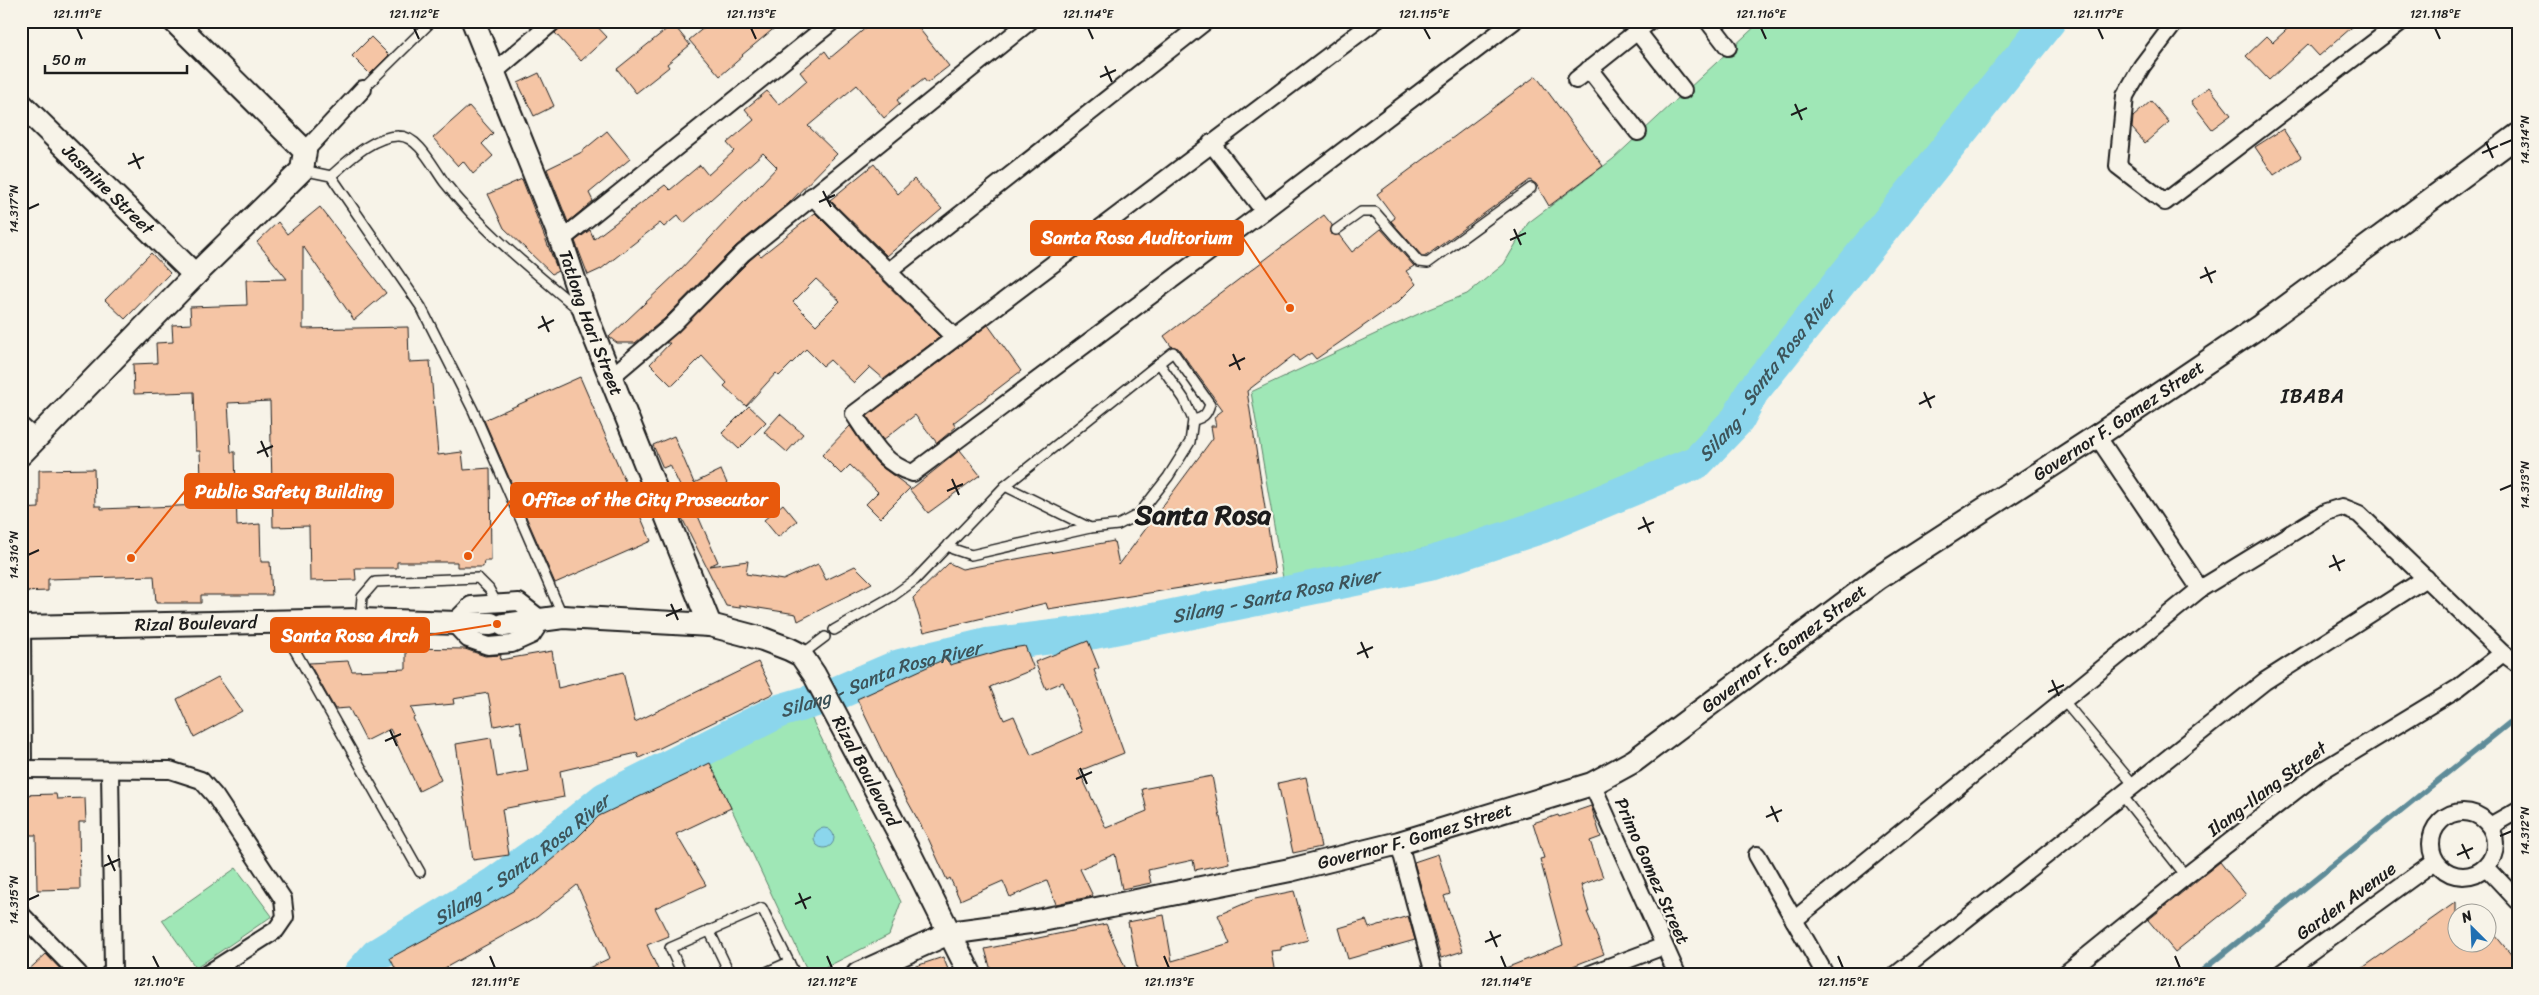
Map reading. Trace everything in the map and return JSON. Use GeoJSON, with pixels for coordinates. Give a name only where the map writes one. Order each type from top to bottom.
{"type":"FeatureCollection","features":[{"type":"Feature","properties":{"kind":"street"},"geometry":{"type":"LineString","coordinates":[[174,21],[303,160]]}},
{"type":"Feature","properties":{"kind":"street","name":"Tatlong Hari Street"},"geometry":{"type":"LineString","coordinates":[[473,21],[561,240],[587,318],[710,625]]}},
{"type":"Feature","properties":{"kind":"street"},"geometry":{"type":"LineString","coordinates":[[493,73],[554,21]]}},
{"type":"Feature","properties":{"kind":"street"},"geometry":{"type":"LineString","coordinates":[[561,240],[832,21]]}},
{"type":"Feature","properties":{"kind":"street"},"geometry":{"type":"LineString","coordinates":[[611,377],[671,326],[743,253],[1030,21]]}},
{"type":"Feature","properties":{"kind":"street"},"geometry":{"type":"LineString","coordinates":[[889,271],[1206,21]]}},
{"type":"Feature","properties":{"kind":"street"},"geometry":{"type":"LineString","coordinates":[[1375,21],[854,414],[879,452],[899,469],[912,473],[1264,211],[1514,21]]}},
{"type":"Feature","properties":{"kind":"street"},"geometry":{"type":"LineString","coordinates":[[1708,21],[1728,47]]}},
{"type":"Feature","properties":{"kind":"street"},"geometry":{"type":"LineString","coordinates":[[2176,21],[2142,66],[2125,96],[2118,166],[2165,202],[2402,21]]}},
{"type":"Feature","properties":{"kind":"street"},"geometry":{"type":"LineString","coordinates":[[1576,80],[1643,26],[1683,90]]}},
{"type":"Feature","properties":{"kind":"street"},"geometry":{"type":"LineString","coordinates":[[1589,69],[1638,132]]}},
{"type":"Feature","properties":{"kind":"street"},"geometry":{"type":"LineString","coordinates":[[26,439],[195,275],[303,160],[363,89]]}},
{"type":"Feature","properties":{"kind":"street","name":"Jasmine Street"},"geometry":{"type":"LineString","coordinates":[[21,104],[195,275]]}},
{"type":"Feature","properties":{"kind":"street","name":"Governor F. Gomez Street"},"geometry":{"type":"LineString","coordinates":[[858,974],[949,933],[1037,921],[1272,874],[1399,843],[1592,784],[1634,761],[1878,578],[2097,436],[2260,326],[2518,135]]}},
{"type":"Feature","properties":{"kind":"street"},"geometry":{"type":"LineString","coordinates":[[1211,143],[1264,211]]}},
{"type":"Feature","properties":{"kind":"street"},"geometry":{"type":"LineString","coordinates":[[812,196],[954,337]]}},
{"type":"Feature","properties":{"kind":"street"},"geometry":{"type":"LineString","coordinates":[[2097,436],[2200,589]]}},
{"type":"Feature","properties":{"kind":"street"},"geometry":{"type":"LineString","coordinates":[[1794,920],[2200,589],[2326,512],[2342,507],[2358,514],[2504,653],[2518,664]]}},
{"type":"Feature","properties":{"kind":"street"},"geometry":{"type":"LineString","coordinates":[[1897,974],[2264,681],[2426,578]]}},
{"type":"Feature","properties":{"kind":"street","name":"Rizal Boulevard"},"geometry":{"type":"LineString","coordinates":[[22,627],[360,620],[453,622],[497,618],[710,625],[763,639],[801,655],[814,674],[908,850],[970,974]]}},
{"type":"Feature","properties":{"kind":"street"},"geometry":{"type":"LineString","coordinates":[[453,622],[468,639],[488,646],[512,644],[532,635],[552,619]]}},
{"type":"Feature","properties":{"kind":"street"},"geometry":{"type":"LineString","coordinates":[[22,627],[22,769],[170,770],[201,780],[215,796],[283,899],[285,917],[276,930],[207,974]]}},
{"type":"Feature","properties":{"kind":"street","name":"Ilang-Ilang Street"},"geometry":{"type":"LineString","coordinates":[[2065,974],[2318,773],[2458,688],[2504,653]]}},
{"type":"Feature","properties":{"kind":"street"},"geometry":{"type":"LineString","coordinates":[[109,974],[113,970],[110,770]]}},
{"type":"Feature","properties":{"kind":"street","name":"Primo Gomez Street"},"geometry":{"type":"LineString","coordinates":[[1592,784],[1677,974]]}},
{"type":"Feature","properties":{"kind":"street"},"geometry":{"type":"LineString","coordinates":[[2490,826],[2518,810]]}},
{"type":"Feature","properties":{"kind":"street"},"geometry":{"type":"LineString","coordinates":[[2457,812],[2470,812],[2481,817],[2490,826],[2496,847],[2486,867],[2474,875],[2459,876],[2445,871],[2435,860],[2431,849],[2431,836],[2436,825],[2446,816],[2457,812]]}},
{"type":"Feature","properties":{"kind":"street"},"geometry":{"type":"LineString","coordinates":[[1399,843],[1434,974]]}},
{"type":"Feature","properties":{"kind":"street"},"geometry":{"type":"LineString","coordinates":[[1757,855],[1825,974]]}},
{"type":"Feature","properties":{"kind":"street","name":"Garden Avenue"},"geometry":{"type":"LineString","coordinates":[[2280,974],[2435,860]]}},
{"type":"Feature","properties":{"kind":"street"},"geometry":{"type":"LineString","coordinates":[[2486,867],[2518,901]]}},
{"type":"Feature","properties":{"kind":"street"},"geometry":{"type":"LineString","coordinates":[[21,914],[79,974]]}},
{"type":"Feature","properties":{"kind":"street"},"geometry":{"type":"LineString","coordinates":[[1590,974],[1664,946]]}},
{"type":"Feature","properties":{"kind":"lane"},"geometry":{"type":"LineString","coordinates":[[363,89],[432,21]]}},
{"type":"Feature","properties":{"kind":"lane"},"geometry":{"type":"LineString","coordinates":[[331,176],[378,140],[399,136],[414,142],[446,184],[482,225],[587,318]]}},
{"type":"Feature","properties":{"kind":"lane"},"geometry":{"type":"LineString","coordinates":[[303,160],[331,176],[421,307],[473,410],[552,619]]}},
{"type":"Feature","properties":{"kind":"lane"},"geometry":{"type":"LineString","coordinates":[[1336,230],[1361,212],[1375,212],[1418,262],[1428,263],[1531,188]]}},
{"type":"Feature","properties":{"kind":"lane"},"geometry":{"type":"LineString","coordinates":[[834,630],[893,596],[915,580],[1004,486],[1173,352],[1210,404],[1208,413],[1201,418],[1193,420]]}},
{"type":"Feature","properties":{"kind":"lane"},"geometry":{"type":"LineString","coordinates":[[948,544],[953,549],[971,555],[1090,528],[1118,525],[1139,514],[1182,456],[1190,442],[1193,420],[1184,399],[1159,363]]}},
{"type":"Feature","properties":{"kind":"lane"},"geometry":{"type":"LineString","coordinates":[[1004,486],[1090,528]]}},
{"type":"Feature","properties":{"kind":"lane"},"geometry":{"type":"LineString","coordinates":[[360,620],[362,597],[375,582],[478,578],[489,589],[497,618]]}},
{"type":"Feature","properties":{"kind":"lane"},"geometry":{"type":"LineString","coordinates":[[279,622],[420,872]]}},
{"type":"Feature","properties":{"kind":"lane"},"geometry":{"type":"LineString","coordinates":[[801,655],[825,636]]}},
{"type":"Feature","properties":{"kind":"lane"},"geometry":{"type":"LineString","coordinates":[[2064,700],[2186,876]]}},
{"type":"Feature","properties":{"kind":"lane"},"geometry":{"type":"LineString","coordinates":[[682,974],[670,948],[762,908],[795,974]]}},
{"type":"Feature","properties":{"kind":"lane"},"geometry":{"type":"LineString","coordinates":[[709,930],[730,974]]}},
{"type":"Feature","properties":{"kind":"lane"},"geometry":{"type":"LineString","coordinates":[[762,974],[789,962]]}},
{"type":"Feature","properties":{"kind":"green space"},"geometry":{"type":"Polygon","coordinates":[[[1761,21],[2039,21],[1930,162],[1777,348],[1747,376],[1725,413],[1691,452],[1588,494],[1517,529],[1283,578],[1251,392],[1429,309],[1467,294],[1504,264],[1528,223],[1613,159],[1761,21]]]}},
{"type":"Feature","properties":{"kind":"green space"},"geometry":{"type":"Polygon","coordinates":[[[809,713],[901,902],[889,935],[813,974],[809,974],[710,763],[809,713]]]}},
{"type":"Feature","properties":{"kind":"green space"},"geometry":{"type":"Polygon","coordinates":[[[236,868],[272,916],[196,968],[162,920],[236,868]]]}},
{"type":"Feature","properties":{"kind":"water"},"geometry":{"type":"Polygon","coordinates":[[[824,828],[831,831],[834,838],[831,845],[824,848],[817,845],[814,838],[817,831],[824,828]]]}},
{"type":"Feature","properties":{"kind":"building"},"geometry":{"type":"Polygon","coordinates":[[[564,21],[592,21],[607,37],[581,61],[555,33],[564,21]]]}},
{"type":"Feature","properties":{"kind":"building"},"geometry":{"type":"Polygon","coordinates":[[[712,21],[783,21],[720,76],[689,40],[712,21]]]}},
{"type":"Feature","properties":{"kind":"building"},"geometry":{"type":"Polygon","coordinates":[[[874,21],[913,21],[949,66],[927,83],[924,79],[897,100],[900,104],[884,118],[857,85],[808,126],[837,154],[788,204],[736,246],[664,319],[635,343],[617,343],[609,337],[679,271],[777,167],[763,153],[684,223],[678,215],[664,227],[660,223],[601,269],[588,275],[575,241],[590,230],[594,239],[665,185],[670,190],[700,165],[708,175],[734,151],[727,143],[754,120],[745,109],[767,91],[778,104],[784,101],[807,81],[800,72],[825,51],[830,58],[874,21]]]}},
{"type":"Feature","properties":{"kind":"building"},"geometry":{"type":"Polygon","coordinates":[[[2296,21],[2359,21],[2319,56],[2308,44],[2269,80],[2246,56],[2267,36],[2273,42],[2296,21]]]}},
{"type":"Feature","properties":{"kind":"building"},"geometry":{"type":"Polygon","coordinates":[[[673,24],[690,45],[667,64],[669,67],[636,93],[617,69],[673,24]]]}},
{"type":"Feature","properties":{"kind":"building"},"geometry":{"type":"Polygon","coordinates":[[[371,37],[389,55],[370,74],[352,56],[371,37]]]}},
{"type":"Feature","properties":{"kind":"building"},"geometry":{"type":"Polygon","coordinates":[[[539,73],[554,106],[534,116],[518,83],[539,73]]]}},
{"type":"Feature","properties":{"kind":"building"},"geometry":{"type":"Polygon","coordinates":[[[1536,76],[1603,166],[1549,206],[1536,184],[1530,180],[1426,256],[1422,256],[1391,221],[1395,218],[1377,194],[1536,76]]]}},
{"type":"Feature","properties":{"kind":"building"},"geometry":{"type":"Polygon","coordinates":[[[2209,87],[2231,115],[2212,129],[2191,102],[2209,87]]]}},
{"type":"Feature","properties":{"kind":"building"},"geometry":{"type":"Polygon","coordinates":[[[2151,101],[2169,122],[2145,143],[2132,128],[2133,117],[2151,101]]]}},
{"type":"Feature","properties":{"kind":"building"},"geometry":{"type":"Polygon","coordinates":[[[469,106],[493,133],[482,144],[493,156],[473,174],[463,161],[458,166],[433,138],[469,106]]]}},
{"type":"Feature","properties":{"kind":"building"},"geometry":{"type":"Polygon","coordinates":[[[2283,129],[2301,157],[2274,175],[2255,147],[2283,129]]]}},
{"type":"Feature","properties":{"kind":"building"},"geometry":{"type":"Polygon","coordinates":[[[607,131],[630,159],[589,193],[593,201],[568,222],[547,169],[580,153],[607,131]]]}},
{"type":"Feature","properties":{"kind":"building"},"geometry":{"type":"Polygon","coordinates":[[[874,164],[898,194],[914,179],[942,209],[887,256],[830,200],[874,164]]]}},
{"type":"Feature","properties":{"kind":"building"},"geometry":{"type":"Polygon","coordinates":[[[522,179],[558,271],[552,274],[504,228],[488,194],[522,179]]]}},
{"type":"Feature","properties":{"kind":"building"},"geometry":{"type":"Polygon","coordinates":[[[320,207],[386,293],[354,320],[303,246],[303,329],[408,327],[409,362],[430,361],[438,455],[462,452],[464,470],[490,468],[491,561],[484,561],[483,567],[457,567],[457,562],[397,562],[397,568],[355,568],[356,580],[310,581],[309,526],[273,527],[270,401],[228,403],[231,452],[235,452],[237,526],[260,524],[261,562],[270,562],[272,595],[201,595],[201,603],[156,603],[154,576],[48,579],[48,591],[21,592],[21,509],[39,508],[39,470],[94,469],[95,506],[101,506],[101,509],[202,505],[200,451],[196,451],[194,392],[134,394],[133,364],[157,363],[156,343],[173,342],[172,325],[191,324],[190,307],[247,305],[246,280],[287,279],[257,242],[278,222],[287,234],[320,207]]]}},
{"type":"Feature","properties":{"kind":"building"},"geometry":{"type":"Polygon","coordinates":[[[815,213],[940,337],[884,379],[870,367],[854,383],[830,360],[823,366],[806,349],[779,376],[776,373],[746,406],[724,386],[727,383],[702,356],[671,385],[650,364],[670,343],[666,343],[750,260],[758,253],[761,256],[815,213]],[[816,279],[793,302],[816,325],[840,301],[816,279]]]}},
{"type":"Feature","properties":{"kind":"building"},"geometry":{"type":"Polygon","coordinates":[[[1324,215],[1332,225],[1331,234],[1339,235],[1352,252],[1381,229],[1414,266],[1406,271],[1416,284],[1398,302],[1316,359],[1311,353],[1299,361],[1294,355],[1247,391],[1275,573],[1048,609],[1046,603],[924,632],[913,598],[949,563],[962,569],[1114,541],[1119,565],[1213,438],[1211,426],[1216,426],[1214,417],[1223,410],[1178,348],[1171,346],[1164,336],[1324,215]]]}},
{"type":"Feature","properties":{"kind":"building"},"geometry":{"type":"Polygon","coordinates":[[[151,253],[170,273],[125,319],[105,300],[151,253]]]}},
{"type":"Feature","properties":{"kind":"building"},"geometry":{"type":"Polygon","coordinates":[[[988,325],[1021,371],[953,423],[956,427],[937,443],[915,415],[883,440],[867,416],[988,325]]]}},
{"type":"Feature","properties":{"kind":"building"},"geometry":{"type":"Polygon","coordinates":[[[580,377],[651,541],[555,583],[484,420],[580,377]]]}},
{"type":"Feature","properties":{"kind":"building"},"geometry":{"type":"Polygon","coordinates":[[[749,406],[766,422],[739,449],[722,433],[749,406]]]}},
{"type":"Feature","properties":{"kind":"building"},"geometry":{"type":"Polygon","coordinates":[[[780,414],[803,434],[787,452],[764,432],[780,414]]]}},
{"type":"Feature","properties":{"kind":"building"},"geometry":{"type":"Polygon","coordinates":[[[850,426],[878,464],[910,488],[880,518],[866,504],[878,492],[850,465],[841,474],[822,455],[850,426]]]}},
{"type":"Feature","properties":{"kind":"building"},"geometry":{"type":"Polygon","coordinates":[[[674,436],[694,483],[721,470],[730,490],[703,503],[707,513],[698,516],[718,562],[709,566],[748,561],[746,574],[783,580],[818,564],[826,580],[855,566],[872,583],[798,621],[796,614],[740,605],[740,608],[726,606],[681,516],[692,511],[670,465],[663,468],[653,445],[674,436]]]}},
{"type":"Feature","properties":{"kind":"building"},"geometry":{"type":"Polygon","coordinates":[[[960,450],[980,475],[928,513],[910,490],[960,450]]]}},
{"type":"Feature","properties":{"kind":"building"},"geometry":{"type":"Polygon","coordinates":[[[783,504],[797,521],[778,537],[764,520],[783,504]]]}},
{"type":"Feature","properties":{"kind":"building"},"geometry":{"type":"Polygon","coordinates":[[[1088,641],[1099,668],[1094,670],[1124,753],[1079,771],[1106,828],[1147,811],[1142,789],[1212,776],[1229,863],[1195,870],[1193,860],[1148,870],[1151,883],[1122,889],[1115,854],[1080,869],[1093,896],[1056,904],[1047,881],[1010,897],[1003,881],[960,900],[950,878],[947,880],[929,840],[897,782],[857,699],[947,658],[950,665],[1006,649],[1025,646],[1034,669],[990,687],[1004,720],[1014,716],[1031,755],[1083,732],[1063,682],[1046,689],[1035,662],[1088,641]]]}},
{"type":"Feature","properties":{"kind":"building"},"geometry":{"type":"Polygon","coordinates":[[[406,648],[465,649],[485,656],[501,655],[500,660],[552,651],[558,688],[623,672],[635,722],[758,662],[774,693],[639,758],[637,753],[560,771],[564,797],[502,809],[509,855],[473,860],[456,744],[491,738],[497,777],[528,771],[520,721],[494,726],[488,693],[453,699],[454,704],[411,708],[415,717],[413,718],[441,780],[419,791],[390,729],[366,741],[349,708],[335,709],[309,663],[348,661],[352,671],[406,669],[406,648]]]}},
{"type":"Feature","properties":{"kind":"building"},"geometry":{"type":"Polygon","coordinates":[[[218,677],[242,711],[194,737],[177,699],[218,677]]]}},
{"type":"Feature","properties":{"kind":"building"},"geometry":{"type":"Polygon","coordinates":[[[710,763],[731,808],[676,834],[706,885],[655,908],[669,936],[647,945],[660,974],[576,974],[610,958],[577,885],[537,917],[434,974],[398,974],[390,958],[514,891],[574,841],[599,816],[710,763]]]}},
{"type":"Feature","properties":{"kind":"building"},"geometry":{"type":"Polygon","coordinates":[[[1306,777],[1321,847],[1293,853],[1278,783],[1306,777]]]}},
{"type":"Feature","properties":{"kind":"building"},"geometry":{"type":"Polygon","coordinates":[[[56,794],[57,799],[85,798],[86,822],[79,822],[80,889],[37,890],[36,835],[21,835],[21,795],[56,794]]]}},
{"type":"Feature","properties":{"kind":"building"},"geometry":{"type":"Polygon","coordinates":[[[1591,806],[1601,837],[1590,841],[1603,877],[1581,885],[1589,912],[1587,912],[1604,954],[1573,966],[1576,974],[1491,974],[1563,945],[1540,859],[1544,858],[1533,823],[1558,815],[1559,817],[1591,806]]]}},
{"type":"Feature","properties":{"kind":"building"},"geometry":{"type":"Polygon","coordinates":[[[1438,854],[1450,894],[1444,896],[1463,951],[1441,958],[1414,862],[1438,854]]]}},
{"type":"Feature","properties":{"kind":"building"},"geometry":{"type":"Polygon","coordinates":[[[2220,862],[2246,895],[2175,952],[2148,920],[2220,862]]]}},
{"type":"Feature","properties":{"kind":"building"},"geometry":{"type":"Polygon","coordinates":[[[1294,891],[1308,940],[1281,947],[1281,950],[1271,951],[1275,974],[1138,974],[1128,922],[1164,915],[1172,961],[1230,944],[1218,915],[1255,899],[1294,891]]]}},
{"type":"Feature","properties":{"kind":"building"},"geometry":{"type":"Polygon","coordinates":[[[2446,909],[2446,952],[2496,952],[2496,936],[2518,963],[2518,974],[2354,974],[2446,909]]]}},
{"type":"Feature","properties":{"kind":"building"},"geometry":{"type":"Polygon","coordinates":[[[1408,916],[1415,940],[1348,959],[1339,928],[1366,920],[1369,928],[1408,916]]]}},
{"type":"Feature","properties":{"kind":"building"},"geometry":{"type":"Polygon","coordinates":[[[1106,924],[1128,974],[992,974],[985,949],[1106,924]]]}},
{"type":"Feature","properties":{"kind":"building"},"geometry":{"type":"Polygon","coordinates":[[[46,954],[65,974],[24,974],[46,954]]]}},
{"type":"Feature","properties":{"kind":"building"},"geometry":{"type":"Polygon","coordinates":[[[943,957],[950,974],[902,974],[901,971],[943,957]]]}},
{"type":"Feature","properties":{"kind":"waterway","name":"Silang - Santa Rosa River"},"geometry":{"type":"LineString","coordinates":[[360,974],[377,955],[494,884],[547,846],[605,799],[779,711],[830,696],[900,666],[987,645],[1094,632],[1429,564],[1543,526],[1697,462],[1738,419],[1752,392],[2049,21]]}},
{"type":"Feature","properties":{"kind":"waterway"},"geometry":{"type":"LineString","coordinates":[[2198,974],[2518,716]]}},
{"type":"Feature","properties":{"kind":"place","name":"Santa Rosa Auditorium"},"geometry":{"type":"Point","coordinates":[1290,308]}},
{"type":"Feature","properties":{"kind":"place","name":"Office of the City Prosecutor"},"geometry":{"type":"Point","coordinates":[468,556]}},
{"type":"Feature","properties":{"kind":"place","name":"Public Safety Building"},"geometry":{"type":"Point","coordinates":[131,558]}},
{"type":"Feature","properties":{"kind":"place","name":"Santa Rosa Arch"},"geometry":{"type":"Point","coordinates":[497,624]}},
{"type":"Feature","properties":{"kind":"district","name":"IBABA"},"geometry":{"type":"Point","coordinates":[2313,396]}},
{"type":"Feature","properties":{"kind":"district","name":"Santa Rosa"},"geometry":{"type":"Point","coordinates":[1203,514]}}]}
